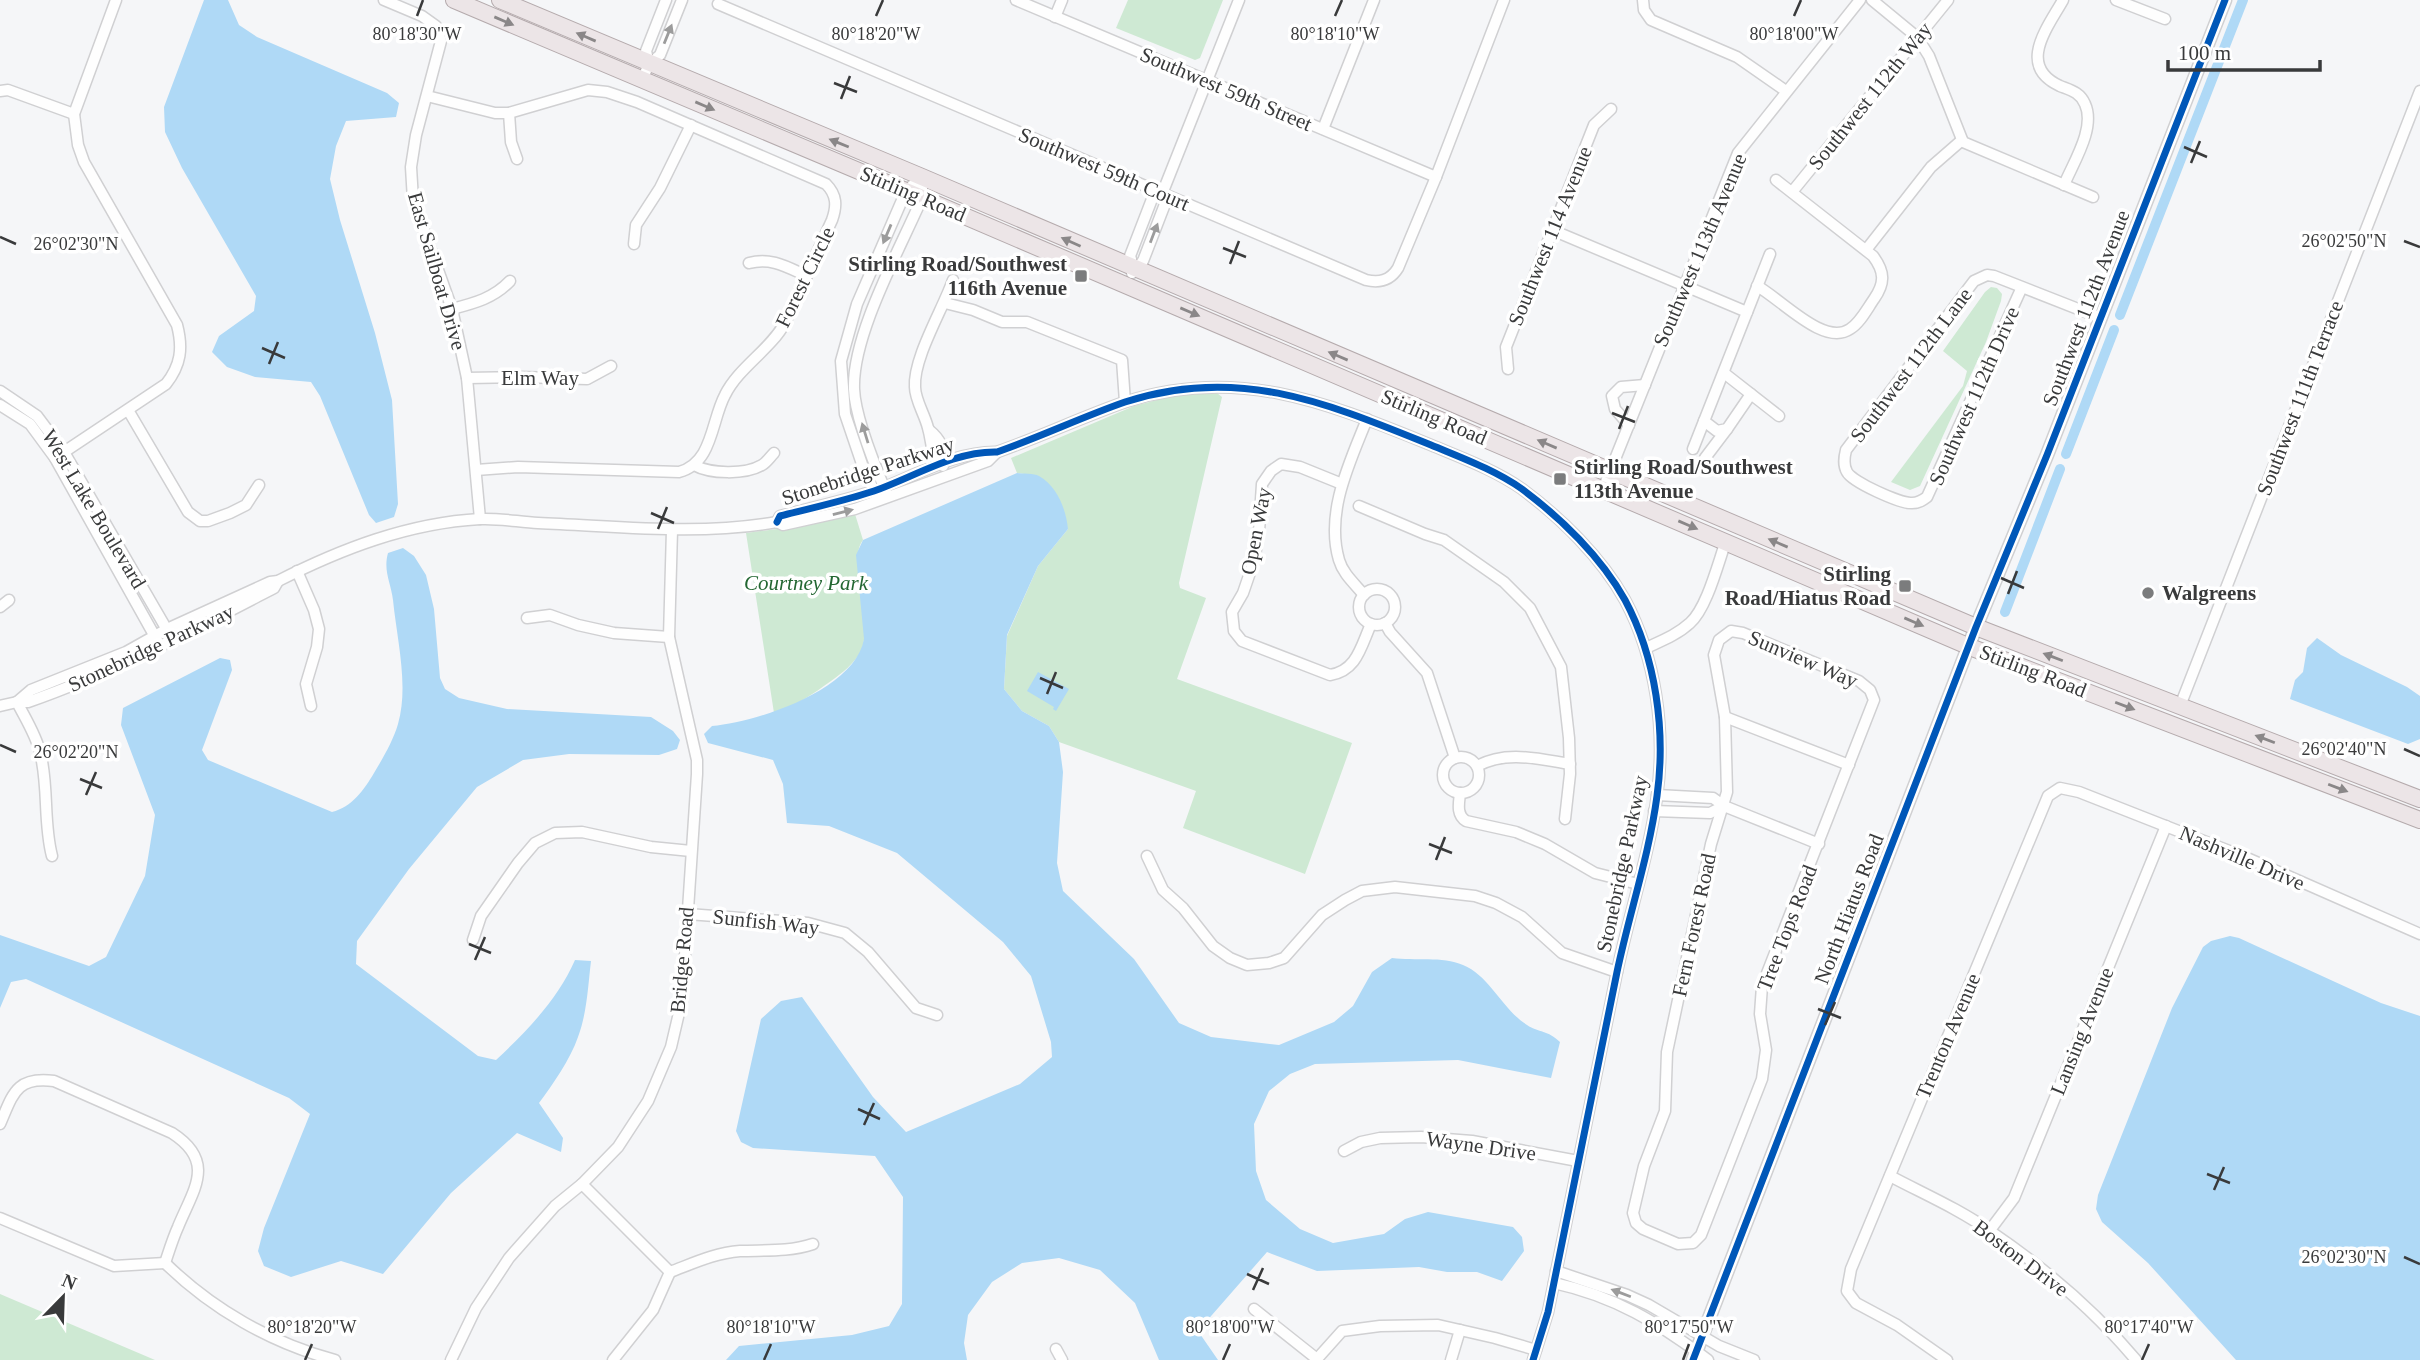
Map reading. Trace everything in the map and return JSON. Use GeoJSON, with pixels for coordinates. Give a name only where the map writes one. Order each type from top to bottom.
{"type":"FeatureCollection","features":[{"type":"Feature","properties":{"kind":"main road","name":"Stirling Road"},"geometry":{"type":"LineString","coordinates":[[454,0],[1970,647],[2420,820]]}},
{"type":"Feature","properties":{"kind":"main road","name":"Stirling Road"},"geometry":{"type":"LineString","coordinates":[[500,0],[1976,627],[2420,799]]}},
{"type":"Feature","properties":{"kind":"street"},"geometry":{"type":"LineString","coordinates":[[59,455],[166,384],[174,374],[181,351],[177,325],[83,162],[78,145],[74,114],[116,0]]}},
{"type":"Feature","properties":{"kind":"street","name":"East Sailboat Drive"},"geometry":{"type":"LineString","coordinates":[[384,0],[422,16],[436,26],[441,41],[416,135],[411,167],[413,200],[453,309],[467,378],[480,519]]}},
{"type":"Feature","properties":{"kind":"street"},"geometry":{"type":"LineString","coordinates":[[649,64],[646,51],[666,0]]}},
{"type":"Feature","properties":{"kind":"street"},"geometry":{"type":"LineString","coordinates":[[642,80],[649,64],[660,55],[682,0]]}},
{"type":"Feature","properties":{"kind":"street","name":"Southwest 59th Street"},"geometry":{"type":"LineString","coordinates":[[1016,0],[1436,177]]}},
{"type":"Feature","properties":{"kind":"street"},"geometry":{"type":"LineString","coordinates":[[1055,17],[1062,0]]}},
{"type":"Feature","properties":{"kind":"street"},"geometry":{"type":"LineString","coordinates":[[1127,286],[1134,269],[1130,256],[1152,199],[1161,194],[1239,0]]}},
{"type":"Feature","properties":{"kind":"street"},"geometry":{"type":"LineString","coordinates":[[1323,130],[1374,0]]}},
{"type":"Feature","properties":{"kind":"street"},"geometry":{"type":"LineString","coordinates":[[1436,177],[1504,0]]}},
{"type":"Feature","properties":{"kind":"street","name":"Southwest 113th Avenue"},"geometry":{"type":"LineString","coordinates":[[1603,489],[1738,153],[1860,0]]}},
{"type":"Feature","properties":{"kind":"street"},"geometry":{"type":"LineString","coordinates":[[1872,0],[1917,37],[1929,56],[1963,141],[2093,198]]}},
{"type":"Feature","properties":{"kind":"street","name":"Southwest 112th Way"},"geometry":{"type":"LineString","coordinates":[[1793,192],[1948,0]]}},
{"type":"Feature","properties":{"kind":"street"},"geometry":{"type":"LineString","coordinates":[[2063,0],[2039,45],[2037,58],[2042,73],[2056,84],[2078,93],[2085,103],[2088,117],[2086,132],[2064,185]]}},
{"type":"Feature","properties":{"kind":"street"},"geometry":{"type":"LineString","coordinates":[[2116,0],[2135,3],[2165,19]]}},
{"type":"Feature","properties":{"kind":"street","name":"Southwest 112th Avenue"},"geometry":{"type":"LineString","coordinates":[[1976,627],[2101,318],[2225,0]]}},
{"type":"Feature","properties":{"kind":"street","name":"Southwest 59th Court"},"geometry":{"type":"LineString","coordinates":[[718,4],[1366,280],[1390,278],[1398,268],[1436,177]]}},
{"type":"Feature","properties":{"kind":"street"},"geometry":{"type":"LineString","coordinates":[[1643,5],[1651,20],[1747,62],[1786,91]]}},
{"type":"Feature","properties":{"kind":"street"},"geometry":{"type":"LineString","coordinates":[[0,91],[8,90],[74,114]]}},
{"type":"Feature","properties":{"kind":"street","name":"Forest Circle"},"geometry":{"type":"LineString","coordinates":[[427,96],[483,112],[509,113],[588,90],[607,92],[637,102],[826,184],[832,191],[836,211],[781,331],[726,391],[714,419],[707,447],[694,465]]}},
{"type":"Feature","properties":{"kind":"street","name":"Southwest 111th Terrace"},"geometry":{"type":"LineString","coordinates":[[2180,706],[2420,91]]}},
{"type":"Feature","properties":{"kind":"street","name":"Southwest 114 Avenue"},"geometry":{"type":"LineString","coordinates":[[1508,369],[1506,346],[1594,125],[1611,109]]}},
{"type":"Feature","properties":{"kind":"street"},"geometry":{"type":"LineString","coordinates":[[509,113],[511,142],[517,159]]}},
{"type":"Feature","properties":{"kind":"street"},"geometry":{"type":"LineString","coordinates":[[634,244],[635,225],[660,188],[691,125]]}},
{"type":"Feature","properties":{"kind":"street"},"geometry":{"type":"LineString","coordinates":[[1866,250],[1931,167],[1963,141]]}},
{"type":"Feature","properties":{"kind":"street"},"geometry":{"type":"LineString","coordinates":[[881,494],[864,470],[845,414],[841,361],[857,304],[906,191],[922,177]]}},
{"type":"Feature","properties":{"kind":"street"},"geometry":{"type":"LineString","coordinates":[[881,494],[854,390],[856,363],[868,319],[922,198],[922,177]]}},
{"type":"Feature","properties":{"kind":"street"},"geometry":{"type":"LineString","coordinates":[[1757,286],[1819,330],[1828,334],[1842,334],[1855,325],[1879,292],[1883,276],[1878,262],[1866,250],[1776,180]]}},
{"type":"Feature","properties":{"kind":"street"},"geometry":{"type":"LineString","coordinates":[[1552,230],[1747,312]]}},
{"type":"Feature","properties":{"kind":"street"},"geometry":{"type":"LineString","coordinates":[[1693,449],[1770,254]]}},
{"type":"Feature","properties":{"kind":"street"},"geometry":{"type":"LineString","coordinates":[[749,262],[774,261],[807,275]]}},
{"type":"Feature","properties":{"kind":"street","name":"Southwest 112th Lane"},"geometry":{"type":"LineString","coordinates":[[1921,502],[1907,503],[1858,482],[1847,472],[1844,463],[1846,450],[1974,281],[1987,275],[2022,287]]}},
{"type":"Feature","properties":{"kind":"street"},"geometry":{"type":"LineString","coordinates":[[947,476],[942,463],[944,452],[938,438],[929,430],[915,387],[920,358],[953,280]]}},
{"type":"Feature","properties":{"kind":"street"},"geometry":{"type":"LineString","coordinates":[[453,309],[499,293],[510,281]]}},
{"type":"Feature","properties":{"kind":"street"},"geometry":{"type":"LineString","coordinates":[[2022,287],[2101,318]]}},
{"type":"Feature","properties":{"kind":"street","name":"Southwest 112th Drive"},"geometry":{"type":"LineString","coordinates":[[1921,502],[1931,492],[2022,287]]}},
{"type":"Feature","properties":{"kind":"street"},"geometry":{"type":"LineString","coordinates":[[945,303],[973,310],[1002,322],[1027,321],[1122,360],[1125,402]]}},
{"type":"Feature","properties":{"kind":"street","name":"Elm Way"},"geometry":{"type":"LineString","coordinates":[[467,378],[587,379],[611,366]]}},
{"type":"Feature","properties":{"kind":"street"},"geometry":{"type":"LineString","coordinates":[[1724,373],[1779,416]]}},
{"type":"Feature","properties":{"kind":"street"},"geometry":{"type":"LineString","coordinates":[[1629,425],[1615,409],[1612,397],[1621,387],[1645,385]]}},
{"type":"Feature","properties":{"kind":"street","name":"Stonebridge Parkway"},"geometry":{"type":"LineString","coordinates":[[881,494],[942,463],[984,452],[997,452],[1125,402],[1179,389],[1222,387],[1272,390],[1320,402],[1475,463],[1521,488],[1593,554],[1624,599],[1646,648],[1658,710],[1660,757],[1654,811],[1617,972],[1555,1277],[1534,1355]]}},
{"type":"Feature","properties":{"kind":"street","name":"West Lake Boulevard"},"geometry":{"type":"LineString","coordinates":[[0,391],[37,416],[161,647]]}},
{"type":"Feature","properties":{"kind":"street"},"geometry":{"type":"LineString","coordinates":[[1705,458],[1751,394]]}},
{"type":"Feature","properties":{"kind":"street","name":"West Lake Boulevard"},"geometry":{"type":"LineString","coordinates":[[0,405],[30,424],[59,455],[174,641]]}},
{"type":"Feature","properties":{"kind":"street"},"geometry":{"type":"LineString","coordinates":[[128,410],[194,518],[208,521],[246,505],[259,485]]}},
{"type":"Feature","properties":{"kind":"street"},"geometry":{"type":"LineString","coordinates":[[1364,594],[1345,573],[1339,561],[1335,521],[1342,484],[1367,419]]}},
{"type":"Feature","properties":{"kind":"street"},"geometry":{"type":"LineString","coordinates":[[1704,421],[1717,430],[1727,429]]}},
{"type":"Feature","properties":{"kind":"street","name":"Stonebridge Parkway"},"geometry":{"type":"LineString","coordinates":[[17,702],[31,690],[126,652],[167,629],[270,582],[278,581],[329,555],[370,541],[480,519],[673,530],[732,528],[777,522],[780,516],[881,494],[947,476],[988,461],[997,452]]}},
{"type":"Feature","properties":{"kind":"street"},"geometry":{"type":"LineString","coordinates":[[476,470],[518,467],[679,472],[694,465],[705,471],[716,472],[747,470],[761,466],[774,453]]}},
{"type":"Feature","properties":{"kind":"street","name":"Open Way"},"geometry":{"type":"LineString","coordinates":[[1342,484],[1300,467],[1281,464],[1262,484],[1254,561],[1243,593],[1232,612],[1234,631],[1242,641],[1330,675],[1342,673],[1352,665],[1371,624]]}},
{"type":"Feature","properties":{"kind":"street"},"geometry":{"type":"LineString","coordinates":[[1359,506],[1444,540],[1504,582],[1530,608],[1561,667],[1570,764],[1564,819]]}},
{"type":"Feature","properties":{"kind":"street","name":"Bridge Road"},"geometry":{"type":"LineString","coordinates":[[451,1360],[476,1308],[525,1237],[618,1147],[648,1101],[671,1047],[682,1000],[697,760],[669,637],[673,530]]}},
{"type":"Feature","properties":{"kind":"street"},"geometry":{"type":"LineString","coordinates":[[1646,648],[1674,636],[1692,621],[1704,600],[1726,541]]}},
{"type":"Feature","properties":{"kind":"street"},"geometry":{"type":"LineString","coordinates":[[297,571],[319,629],[317,647],[306,684],[311,706]]}},
{"type":"Feature","properties":{"kind":"street","name":"Stonebridge Parkway"},"geometry":{"type":"LineString","coordinates":[[0,706],[28,702],[103,674],[174,641],[274,588],[278,581]]}},
{"type":"Feature","properties":{"kind":"street"},"geometry":{"type":"LineString","coordinates":[[1373,589],[1389,593],[1394,598],[1393,616],[1385,623],[1371,624],[1360,611],[1359,605],[1364,594],[1373,589]]}},
{"type":"Feature","properties":{"kind":"street"},"geometry":{"type":"LineString","coordinates":[[527,618],[550,615],[614,633],[669,637]]}},
{"type":"Feature","properties":{"kind":"street"},"geometry":{"type":"LineString","coordinates":[[1385,623],[1427,673],[1455,758]]}},
{"type":"Feature","properties":{"kind":"street","name":"North Hiatus Road"},"geometry":{"type":"LineString","coordinates":[[1699,1357],[1702,1337],[1976,627]]}},
{"type":"Feature","properties":{"kind":"street","name":"Sunview Way"},"geometry":{"type":"LineString","coordinates":[[1731,632],[1744,633],[1859,681],[1872,693]]}},
{"type":"Feature","properties":{"kind":"street","name":"Fern Forest Road"},"geometry":{"type":"LineString","coordinates":[[1693,1243],[1678,1244],[1643,1229],[1636,1223],[1634,1208],[1644,1166],[1665,1111],[1667,1052],[1712,844],[1724,806],[1728,771],[1725,717],[1714,655],[1719,639],[1731,632]]}},
{"type":"Feature","properties":{"kind":"street","name":"Tree Tops Road"},"geometry":{"type":"LineString","coordinates":[[1693,1243],[1704,1228],[1759,1086],[1765,1056],[1759,1014],[1762,986],[1873,705],[1872,693]]}},
{"type":"Feature","properties":{"kind":"street"},"geometry":{"type":"LineString","coordinates":[[17,702],[40,751],[46,804],[46,833],[52,856]]}},
{"type":"Feature","properties":{"kind":"street"},"geometry":{"type":"LineString","coordinates":[[1725,717],[1849,765]]}},
{"type":"Feature","properties":{"kind":"street"},"geometry":{"type":"LineString","coordinates":[[1477,766],[1507,756],[1570,764]]}},
{"type":"Feature","properties":{"kind":"street"},"geometry":{"type":"LineString","coordinates":[[1455,758],[1470,759],[1477,766],[1479,774],[1476,785],[1466,792],[1449,789],[1443,779],[1444,767],[1455,758]]}},
{"type":"Feature","properties":{"kind":"street","name":"Nashville Drive"},"geometry":{"type":"LineString","coordinates":[[2060,788],[2079,792],[2247,858],[2420,934]]}},
{"type":"Feature","properties":{"kind":"street","name":"Trenton Avenue"},"geometry":{"type":"LineString","coordinates":[[1947,1360],[1897,1325],[1863,1308],[1847,1291],[1851,1269],[2048,796],[2060,788]]}},
{"type":"Feature","properties":{"kind":"street"},"geometry":{"type":"LineString","coordinates":[[1460,793],[1458,810],[1466,821],[1524,835],[1595,873],[1638,884]]}},
{"type":"Feature","properties":{"kind":"street"},"geometry":{"type":"LineString","coordinates":[[1657,795],[1713,798],[1724,806],[1819,844]]}},
{"type":"Feature","properties":{"kind":"street"},"geometry":{"type":"LineString","coordinates":[[1654,811],[1710,813],[1724,806]]}},
{"type":"Feature","properties":{"kind":"street","name":"Lansing Avenue"},"geometry":{"type":"LineString","coordinates":[[1990,1230],[2014,1198],[2166,826]]}},
{"type":"Feature","properties":{"kind":"street"},"geometry":{"type":"LineString","coordinates":[[473,940],[481,916],[525,854],[535,844],[555,833],[582,832],[651,847],[691,851]]}},
{"type":"Feature","properties":{"kind":"street"},"geometry":{"type":"LineString","coordinates":[[1147,856],[1163,890],[1182,908],[1213,946],[1230,958],[1247,965],[1269,963],[1284,958],[1322,915],[1345,900],[1363,891],[1395,887],[1475,896],[1496,903],[1522,918],[1562,953],[1617,972]]}},
{"type":"Feature","properties":{"kind":"street","name":"Sunfish Way"},"geometry":{"type":"LineString","coordinates":[[688,914],[808,923],[845,933],[868,952],[916,1008],[937,1015]]}},
{"type":"Feature","properties":{"kind":"street"},"geometry":{"type":"LineString","coordinates":[[0,1124],[14,1092],[25,1082],[37,1079],[54,1081],[185,1141],[194,1156],[199,1174],[197,1187],[165,1263]]}},
{"type":"Feature","properties":{"kind":"street","name":"Wayne Drive"},"geometry":{"type":"LineString","coordinates":[[1344,1151],[1371,1140],[1421,1137],[1472,1140],[1578,1161]]}},
{"type":"Feature","properties":{"kind":"street","name":"Boston Drive"},"geometry":{"type":"LineString","coordinates":[[1890,1176],[1990,1230],[2063,1287],[2114,1334],[2136,1360]]}},
{"type":"Feature","properties":{"kind":"street"},"geometry":{"type":"LineString","coordinates":[[582,1184],[670,1272]]}},
{"type":"Feature","properties":{"kind":"street"},"geometry":{"type":"LineString","coordinates":[[0,1218],[114,1266],[165,1263],[184,1282],[233,1317],[258,1331],[335,1360]]}},
{"type":"Feature","properties":{"kind":"street"},"geometry":{"type":"LineString","coordinates":[[613,1360],[653,1310],[670,1272],[710,1256],[795,1250],[813,1244]]}},
{"type":"Feature","properties":{"kind":"street"},"geometry":{"type":"LineString","coordinates":[[1555,1277],[1638,1300],[1702,1337],[1754,1360]]}},
{"type":"Feature","properties":{"kind":"street"},"geometry":{"type":"LineString","coordinates":[[1555,1277],[1624,1306],[1681,1338],[1699,1357]]}},
{"type":"Feature","properties":{"kind":"street"},"geometry":{"type":"LineString","coordinates":[[1254,1309],[1316,1359],[1342,1331],[1380,1326],[1437,1325],[1534,1355]]}},
{"type":"Feature","properties":{"kind":"street"},"geometry":{"type":"LineString","coordinates":[[1451,1360],[1460,1330]]}},
{"type":"Feature","properties":{"kind":"street"},"geometry":{"type":"LineString","coordinates":[[1056,1349],[1062,1360]]}},
{"type":"Feature","properties":{"kind":"green space"},"geometry":{"type":"Polygon","coordinates":[[[1128,0],[1223,0],[1200,58],[1195,60],[1116,28],[1128,0]]]}},
{"type":"Feature","properties":{"kind":"green space"},"geometry":{"type":"Polygon","coordinates":[[[1991,287],[1997,288],[2002,294],[2001,301],[1986,342],[1920,486],[1910,490],[1891,482],[1963,386],[1967,371],[1943,351],[1991,287]]]}},
{"type":"Feature","properties":{"kind":"green space"},"geometry":{"type":"Polygon","coordinates":[[[1217,393],[1222,397],[1179,583],[1180,588],[1206,598],[1177,679],[1352,743],[1305,874],[1183,828],[1196,791],[1059,742],[1049,726],[1022,711],[1004,689],[1007,636],[1038,566],[1068,529],[1038,476],[1017,473],[1011,458],[1134,406],[1176,395],[1217,393]]]}},
{"type":"Feature","properties":{"kind":"green space","name":"Courtney Park"},"geometry":{"type":"Polygon","coordinates":[[[855,514],[863,540],[858,559],[864,623],[861,651],[848,668],[824,686],[796,704],[774,713],[746,533],[814,524],[855,514]]]}},
{"type":"Feature","properties":{"kind":"green space"},"geometry":{"type":"Polygon","coordinates":[[[0,1294],[155,1360],[0,1360],[0,1294]]]}},
{"type":"Feature","properties":{"kind":"water"},"geometry":{"type":"Polygon","coordinates":[[[204,0],[228,0],[239,25],[257,37],[387,93],[399,103],[396,117],[346,121],[336,146],[330,179],[392,400],[398,504],[394,517],[376,523],[369,515],[320,396],[311,382],[255,377],[227,367],[212,352],[219,336],[254,311],[256,296],[182,168],[165,132],[164,107],[204,0]]]}},
{"type":"Feature","properties":{"kind":"water"},"geometry":{"type":"Polygon","coordinates":[[[1017,473],[1037,475],[1051,486],[1063,507],[1068,529],[1038,566],[1007,635],[1004,689],[1022,711],[1049,726],[1059,742],[1063,772],[1057,863],[1063,891],[1134,959],[1179,1023],[1211,1037],[1279,1045],[1334,1022],[1353,1006],[1372,972],[1392,958],[1437,960],[1463,965],[1481,977],[1518,1018],[1531,1028],[1551,1035],[1560,1042],[1551,1078],[1458,1060],[1315,1064],[1290,1074],[1269,1091],[1254,1124],[1256,1171],[1266,1200],[1300,1229],[1333,1243],[1384,1234],[1405,1219],[1428,1212],[1513,1227],[1522,1237],[1524,1251],[1502,1281],[1477,1272],[1447,1272],[1419,1267],[1317,1271],[1267,1252],[1198,1331],[1218,1360],[1159,1360],[1135,1303],[1100,1270],[1059,1258],[1022,1263],[992,1282],[968,1315],[964,1343],[967,1360],[726,1360],[739,1346],[852,1335],[889,1326],[902,1304],[903,1197],[875,1156],[753,1148],[741,1142],[736,1131],[761,1019],[781,1001],[802,997],[873,1097],[906,1132],[1020,1084],[1052,1057],[1051,1042],[1031,976],[1003,942],[897,853],[829,826],[787,823],[783,784],[773,760],[708,743],[704,734],[712,726],[753,718],[802,700],[843,674],[857,657],[864,639],[856,555],[863,540],[1017,473]]]}},
{"type":"Feature","properties":{"kind":"water"},"geometry":{"type":"Polygon","coordinates":[[[403,548],[414,556],[426,575],[434,609],[440,678],[445,689],[459,698],[507,709],[651,717],[673,731],[680,740],[677,749],[659,755],[569,754],[523,760],[477,787],[409,869],[357,941],[356,964],[478,1056],[496,1060],[541,1014],[560,988],[575,960],[591,961],[585,1009],[575,1046],[539,1103],[563,1138],[561,1152],[517,1133],[451,1193],[383,1274],[341,1261],[291,1277],[264,1266],[258,1251],[264,1228],[310,1114],[289,1098],[26,979],[11,982],[0,1008],[0,935],[89,966],[106,957],[145,876],[155,815],[121,725],[123,708],[220,658],[230,660],[232,670],[202,750],[208,760],[332,812],[357,797],[388,749],[401,709],[401,663],[386,566],[388,553],[403,548]]]}},
{"type":"Feature","properties":{"kind":"water"},"geometry":{"type":"Polygon","coordinates":[[[2317,638],[2341,655],[2420,696],[2420,739],[2408,744],[2290,699],[2295,680],[2303,672],[2307,648],[2317,638]]]}},
{"type":"Feature","properties":{"kind":"water"},"geometry":{"type":"Polygon","coordinates":[[[1038,672],[1069,689],[1056,711],[1054,707],[1027,691],[1038,672]]]}},
{"type":"Feature","properties":{"kind":"water"},"geometry":{"type":"Polygon","coordinates":[[[2230,936],[2381,1003],[2420,1016],[2420,1360],[2236,1360],[2148,1263],[2102,1222],[2096,1209],[2098,1195],[2172,1008],[2203,947],[2211,941],[2230,936]]]}},
{"type":"Feature","properties":{"kind":"waterway"},"geometry":{"type":"LineString","coordinates":[[2120,315],[2243,0]]}},
{"type":"Feature","properties":{"kind":"waterway"},"geometry":{"type":"LineString","coordinates":[[2066,454],[2114,330]]}},
{"type":"Feature","properties":{"kind":"waterway"},"geometry":{"type":"LineString","coordinates":[[2005,612],[2060,469]]}},
{"type":"Feature","properties":{"kind":"cycle path"},"geometry":{"type":"LineString","coordinates":[[1693,1360],[1976,627],[2047,455],[2225,0]]}},
{"type":"Feature","properties":{"kind":"cycle path"},"geometry":{"type":"LineString","coordinates":[[777,522],[780,516],[874,491],[950,460],[997,452],[1125,402],[1166,392],[1206,387],[1244,388],[1281,394],[1355,415],[1490,470],[1537,500],[1592,554],[1625,600],[1644,646],[1656,695],[1659,771],[1649,841],[1617,972],[1548,1312],[1533,1360]]}},
{"type":"Feature","properties":{"kind":"place","name":"Stirling Road/Southwest 116th Avenue"},"geometry":{"type":"Point","coordinates":[1081,276]}},
{"type":"Feature","properties":{"kind":"place","name":"Stirling Road/Southwest 113th Avenue"},"geometry":{"type":"Point","coordinates":[1560,479]}},
{"type":"Feature","properties":{"kind":"place","name":"Stirling Road/Hiatus Road"},"geometry":{"type":"Point","coordinates":[1905,586]}},
{"type":"Feature","properties":{"kind":"place","name":"Walgreens"},"geometry":{"type":"Point","coordinates":[2148,593]}}]}
